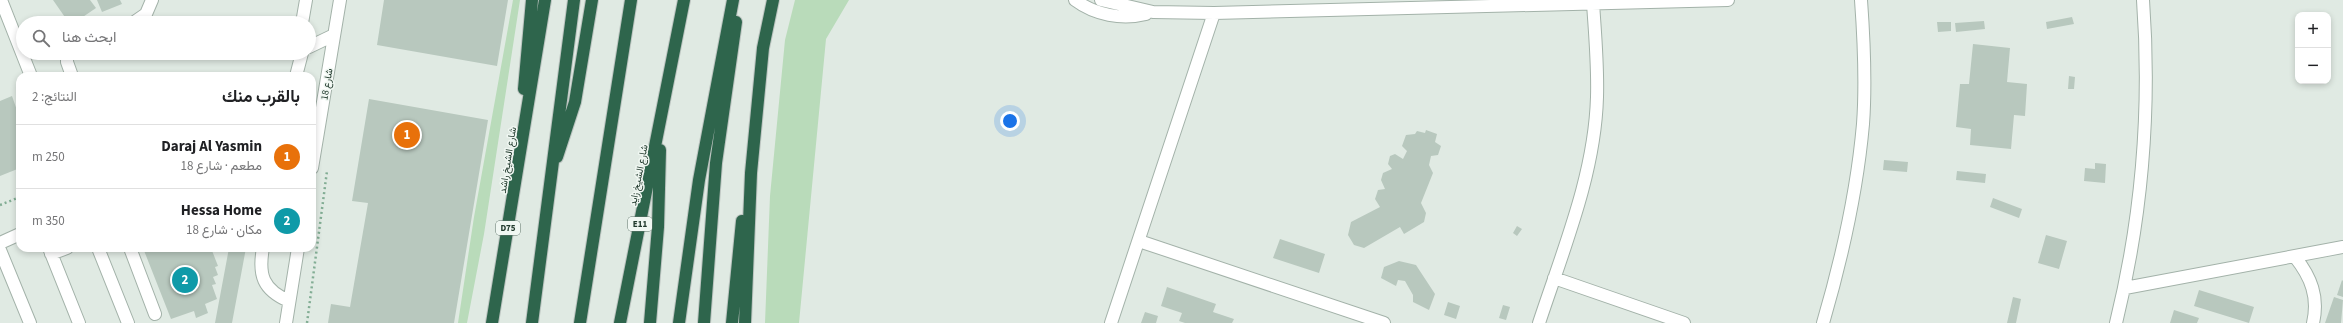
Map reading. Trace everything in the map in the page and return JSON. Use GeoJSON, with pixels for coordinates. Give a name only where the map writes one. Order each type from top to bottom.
{"type":"FeatureCollection","features":[{"type":"Feature","properties":{"kind":"highway"},"geometry":{"type":"LineString","coordinates":[[523,134],[524,85],[532,0]]}},
{"type":"Feature","properties":{"kind":"highway","name":"شارع الشيخ راشد"},"geometry":{"type":"LineString","coordinates":[[492,323],[545,0]]}},
{"type":"Feature","properties":{"kind":"highway"},"geometry":{"type":"LineString","coordinates":[[532,323],[550,175],[574,0]]}},
{"type":"Feature","properties":{"kind":"highway"},"geometry":{"type":"LineString","coordinates":[[550,175],[568,127],[575,102],[592,0]]}},
{"type":"Feature","properties":{"kind":"highway"},"geometry":{"type":"LineString","coordinates":[[580,323],[631,0]]}},
{"type":"Feature","properties":{"kind":"highway","name":"E11"},"geometry":{"type":"LineString","coordinates":[[660,125],[684,0]]}},
{"type":"Feature","properties":{"kind":"highway"},"geometry":{"type":"LineString","coordinates":[[679,323],[699,180],[733,0]]}},
{"type":"Feature","properties":{"kind":"highway"},"geometry":{"type":"LineString","coordinates":[[704,323],[715,170],[739,0]]}},
{"type":"Feature","properties":{"kind":"highway"},"geometry":{"type":"LineString","coordinates":[[745,323],[751,172],[763,48],[773,0]]}},
{"type":"Feature","properties":{"kind":"highway"},"geometry":{"type":"LineString","coordinates":[[650,323],[659,220],[660,125]]}},
{"type":"Feature","properties":{"kind":"highway","name":"شارع الشيخ زايد"},"geometry":{"type":"LineString","coordinates":[[620,323],[660,125]]}},
{"type":"Feature","properties":{"kind":"highway"},"geometry":{"type":"LineString","coordinates":[[732,323],[741,227],[751,172]]}},
{"type":"Feature","properties":{"kind":"street"},"geometry":{"type":"LineString","coordinates":[[1,0],[16,38]]}},
{"type":"Feature","properties":{"kind":"street"},"geometry":{"type":"LineString","coordinates":[[143,16],[146,14],[152,0]]}},
{"type":"Feature","properties":{"kind":"street"},"geometry":{"type":"LineString","coordinates":[[303,16],[306,0]]}},
{"type":"Feature","properties":{"kind":"street","name":"شارع 18"},"geometry":{"type":"LineString","coordinates":[[316,144],[340,0]]}},
{"type":"Feature","properties":{"kind":"street"},"geometry":{"type":"LineString","coordinates":[[1075,0],[1102,13],[1124,17],[1153,12],[1214,13],[1593,2],[1728,0]]}},
{"type":"Feature","properties":{"kind":"street"},"geometry":{"type":"LineString","coordinates":[[1101,0],[1153,12]]}},
{"type":"Feature","properties":{"kind":"street"},"geometry":{"type":"LineString","coordinates":[[1823,323],[1844,247],[1856,186],[1863,108],[1864,60],[1861,0]]}},
{"type":"Feature","properties":{"kind":"street"},"geometry":{"type":"LineString","coordinates":[[2116,323],[2124,288],[2139,204],[2144,162],[2147,76],[2143,0]]}},
{"type":"Feature","properties":{"kind":"street"},"geometry":{"type":"LineString","coordinates":[[1539,323],[1582,191],[1592,144],[1597,97],[1593,2]]}},
{"type":"Feature","properties":{"kind":"street"},"geometry":{"type":"LineString","coordinates":[[1111,323],[1214,13]]}},
{"type":"Feature","properties":{"kind":"street"},"geometry":{"type":"LineString","coordinates":[[316,45],[334,35]]}},
{"type":"Feature","properties":{"kind":"street"},"geometry":{"type":"LineString","coordinates":[[25,60],[29,72]]}},
{"type":"Feature","properties":{"kind":"street"},"geometry":{"type":"LineString","coordinates":[[67,60],[71,72]]}},
{"type":"Feature","properties":{"kind":"street"},"geometry":{"type":"LineString","coordinates":[[297,72],[301,60]]}},
{"type":"Feature","properties":{"kind":"street"},"geometry":{"type":"LineString","coordinates":[[0,243],[16,236]]}},
{"type":"Feature","properties":{"kind":"street"},"geometry":{"type":"LineString","coordinates":[[1139,242],[1384,323]]}},
{"type":"Feature","properties":{"kind":"street"},"geometry":{"type":"LineString","coordinates":[[2124,288],[2343,247]]}},
{"type":"Feature","properties":{"kind":"street"},"geometry":{"type":"LineString","coordinates":[[0,250],[30,323]]}},
{"type":"Feature","properties":{"kind":"street"},"geometry":{"type":"LineString","coordinates":[[50,252],[79,323]]}},
{"type":"Feature","properties":{"kind":"street"},"geometry":{"type":"LineString","coordinates":[[100,252],[128,323]]}},
{"type":"Feature","properties":{"kind":"street"},"geometry":{"type":"LineString","coordinates":[[132,252],[155,314]]}},
{"type":"Feature","properties":{"kind":"street"},"geometry":{"type":"LineString","coordinates":[[262,252],[260,262],[263,278],[272,292],[289,301]]}},
{"type":"Feature","properties":{"kind":"street"},"geometry":{"type":"LineString","coordinates":[[286,323],[297,252]]}},
{"type":"Feature","properties":{"kind":"street"},"geometry":{"type":"LineString","coordinates":[[2295,257],[2305,269],[2311,283],[2315,298],[2313,323]]}},
{"type":"Feature","properties":{"kind":"street"},"geometry":{"type":"LineString","coordinates":[[1554,278],[1684,323]]}},
{"type":"Feature","properties":{"kind":"path"},"geometry":{"type":"LineString","coordinates":[[0,204],[16,198]]}},
{"type":"Feature","properties":{"kind":"green space"},"geometry":{"type":"Polygon","coordinates":[[[513,0],[520,0],[484,234],[467,323],[458,323],[474,217],[513,0]]]}},
{"type":"Feature","properties":{"kind":"green space"},"geometry":{"type":"Polygon","coordinates":[[[795,0],[849,0],[826,39],[799,323],[765,323],[770,196],[785,40],[795,0]]]}},
{"type":"Feature","properties":{"kind":"building"},"geometry":{"type":"Polygon","coordinates":[[[53,0],[90,0],[96,8],[84,16],[64,16],[53,0]]]}},
{"type":"Feature","properties":{"kind":"building"},"geometry":{"type":"Polygon","coordinates":[[[97,0],[120,0],[122,4],[102,12],[97,0]]]}},
{"type":"Feature","properties":{"kind":"building"},"geometry":{"type":"Polygon","coordinates":[[[384,0],[508,0],[497,66],[377,45],[384,0]]]}},
{"type":"Feature","properties":{"kind":"building"},"geometry":{"type":"Polygon","coordinates":[[[2072,17],[2074,24],[2047,29],[2046,22],[2072,17]]]}},
{"type":"Feature","properties":{"kind":"building"},"geometry":{"type":"Polygon","coordinates":[[[1984,21],[1985,29],[1956,32],[1955,23],[1984,21]]]}},
{"type":"Feature","properties":{"kind":"building"},"geometry":{"type":"Polygon","coordinates":[[[1937,22],[1951,22],[1951,31],[1938,32],[1937,22]]]}},
{"type":"Feature","properties":{"kind":"building"},"geometry":{"type":"Polygon","coordinates":[[[1973,44],[2010,48],[2007,82],[2027,84],[2025,116],[2014,115],[2011,149],[1970,145],[1971,129],[1956,127],[1960,84],[1969,84],[1973,44]]]}},
{"type":"Feature","properties":{"kind":"building"},"geometry":{"type":"Polygon","coordinates":[[[2069,76],[2075,77],[2074,89],[2068,89],[2069,76]]]}},
{"type":"Feature","properties":{"kind":"building"},"geometry":{"type":"Polygon","coordinates":[[[12,96],[16,108],[16,170],[0,176],[0,101],[12,96]]]}},
{"type":"Feature","properties":{"kind":"building"},"geometry":{"type":"Polygon","coordinates":[[[369,99],[488,120],[454,323],[328,323],[331,304],[350,307],[368,203],[352,201],[369,99]]]}},
{"type":"Feature","properties":{"kind":"building"},"geometry":{"type":"Polygon","coordinates":[[[1426,130],[1437,134],[1435,142],[1441,146],[1438,155],[1431,156],[1429,165],[1433,173],[1421,203],[1426,213],[1424,222],[1404,234],[1400,227],[1364,248],[1354,245],[1348,235],[1351,222],[1380,207],[1375,199],[1378,190],[1385,189],[1381,180],[1383,173],[1392,169],[1388,164],[1390,156],[1395,154],[1403,159],[1407,151],[1402,146],[1406,135],[1415,134],[1417,131],[1425,133],[1426,130]]]}},
{"type":"Feature","properties":{"kind":"building"},"geometry":{"type":"Polygon","coordinates":[[[1884,160],[1908,162],[1907,172],[1883,170],[1884,160]]]}},
{"type":"Feature","properties":{"kind":"building"},"geometry":{"type":"Polygon","coordinates":[[[2095,163],[2106,164],[2105,183],[2084,181],[2085,168],[2095,169],[2095,163]]]}},
{"type":"Feature","properties":{"kind":"building"},"geometry":{"type":"Polygon","coordinates":[[[1957,171],[1986,174],[1985,183],[1956,180],[1957,171]]]}},
{"type":"Feature","properties":{"kind":"building"},"geometry":{"type":"Polygon","coordinates":[[[1993,198],[2022,209],[2019,218],[1990,207],[1993,198]]]}},
{"type":"Feature","properties":{"kind":"building"},"geometry":{"type":"Polygon","coordinates":[[[1517,226],[1522,229],[1517,236],[1513,233],[1517,226]]]}},
{"type":"Feature","properties":{"kind":"building"},"geometry":{"type":"Polygon","coordinates":[[[2046,235],[2067,241],[2059,269],[2038,263],[2046,235]]]}},
{"type":"Feature","properties":{"kind":"building"},"geometry":{"type":"Polygon","coordinates":[[[1280,239],[1325,254],[1319,273],[1273,258],[1280,239]]]}},
{"type":"Feature","properties":{"kind":"building"},"geometry":{"type":"Polygon","coordinates":[[[145,252],[213,252],[218,266],[215,267],[218,275],[213,277],[216,284],[212,285],[217,299],[205,304],[208,313],[196,318],[194,311],[171,319],[145,252]]]}},
{"type":"Feature","properties":{"kind":"building"},"geometry":{"type":"Polygon","coordinates":[[[228,252],[245,252],[232,323],[215,323],[228,252]]]}},
{"type":"Feature","properties":{"kind":"building"},"geometry":{"type":"Polygon","coordinates":[[[1399,261],[1416,265],[1435,294],[1429,310],[1413,302],[1413,295],[1405,281],[1398,280],[1396,286],[1381,278],[1384,267],[1399,261]]]}},
{"type":"Feature","properties":{"kind":"building"},"geometry":{"type":"Polygon","coordinates":[[[2342,280],[2343,281],[2343,297],[2337,295],[2342,280]]]}},
{"type":"Feature","properties":{"kind":"building"},"geometry":{"type":"Polygon","coordinates":[[[1167,287],[1216,304],[1213,312],[1234,319],[1232,323],[1185,323],[1179,321],[1182,313],[1161,306],[1167,287]]]}},
{"type":"Feature","properties":{"kind":"building"},"geometry":{"type":"Polygon","coordinates":[[[2199,290],[2254,307],[2249,323],[2194,306],[2199,290]]]}},
{"type":"Feature","properties":{"kind":"building"},"geometry":{"type":"Polygon","coordinates":[[[2013,297],[2021,299],[2016,323],[2007,323],[2013,297]]]}},
{"type":"Feature","properties":{"kind":"building"},"geometry":{"type":"Polygon","coordinates":[[[2334,297],[2343,300],[2341,323],[2325,323],[2334,297]]]}},
{"type":"Feature","properties":{"kind":"building"},"geometry":{"type":"Polygon","coordinates":[[[1448,302],[1460,306],[1456,319],[1444,315],[1448,302]]]}},
{"type":"Feature","properties":{"kind":"building"},"geometry":{"type":"Polygon","coordinates":[[[1503,305],[1510,307],[1506,320],[1499,318],[1503,305]]]}},
{"type":"Feature","properties":{"kind":"building"},"geometry":{"type":"Polygon","coordinates":[[[2174,310],[2199,318],[2197,323],[2170,323],[2174,310]]]}},
{"type":"Feature","properties":{"kind":"building"},"geometry":{"type":"Polygon","coordinates":[[[1145,312],[1158,316],[1156,323],[1141,323],[1145,312]]]}},
{"type":"Feature","properties":{"kind":"place","name":"Daraj Al Yasmin"},"geometry":{"type":"Point","coordinates":[407,135]}},
{"type":"Feature","properties":{"kind":"place","name":"Hessa Home"},"geometry":{"type":"Point","coordinates":[185,280]}}]}
